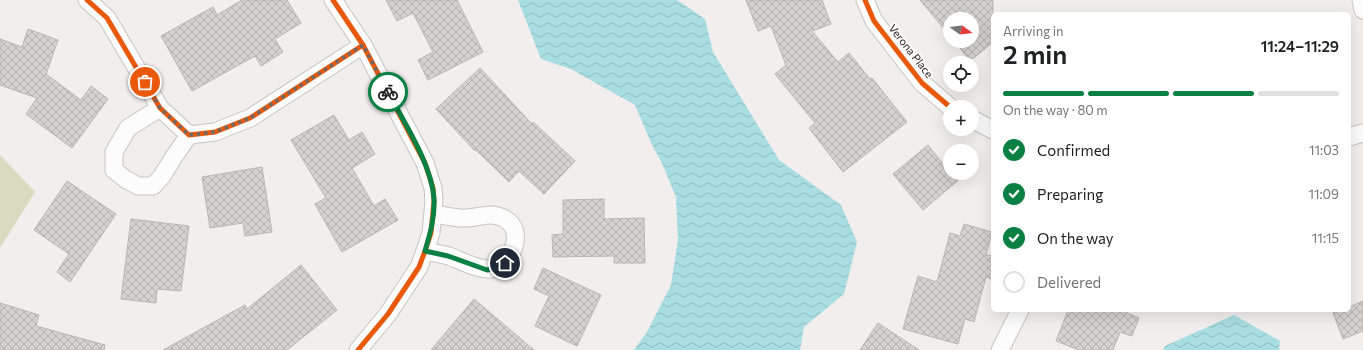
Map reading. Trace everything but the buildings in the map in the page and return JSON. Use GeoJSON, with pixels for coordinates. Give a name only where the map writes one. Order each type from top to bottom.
{"type":"FeatureCollection","features":[{"type":"Feature","properties":{"kind":"street"},"geometry":{"type":"LineString","coordinates":[[87,0],[107,18],[160,108],[189,135]]}},
{"type":"Feature","properties":{"kind":"street"},"geometry":{"type":"LineString","coordinates":[[333,0],[363,45],[425,163],[433,188],[434,214],[425,251],[419,267],[388,314],[358,350]]}},
{"type":"Feature","properties":{"kind":"street","name":"Verona Place"},"geometry":{"type":"LineString","coordinates":[[866,0],[874,20],[922,84],[943,101]]}},
{"type":"Feature","properties":{"kind":"street"},"geometry":{"type":"LineString","coordinates":[[1360,0],[1363,10]]}},
{"type":"Feature","properties":{"kind":"street"},"geometry":{"type":"LineString","coordinates":[[160,108],[128,128],[114,152],[114,170],[125,179],[138,186],[153,186],[162,176],[172,158],[189,135],[215,132],[250,118],[363,45]]}},
{"type":"Feature","properties":{"kind":"street"},"geometry":{"type":"LineString","coordinates":[[979,123],[991,129]]}},
{"type":"Feature","properties":{"kind":"street"},"geometry":{"type":"LineString","coordinates":[[1351,136],[1363,133]]}},
{"type":"Feature","properties":{"kind":"street"},"geometry":{"type":"LineString","coordinates":[[425,251],[448,256],[487,270],[505,263],[515,245],[516,235],[514,228],[506,220],[496,216],[487,214],[467,218],[434,214]]}},
{"type":"Feature","properties":{"kind":"street"},"geometry":{"type":"LineString","coordinates":[[1000,350],[1019,312]]}},
{"type":"Feature","properties":{"kind":"green space"},"geometry":{"type":"Polygon","coordinates":[[[0,155],[35,192],[0,248],[0,155]]]}},
{"type":"Feature","properties":{"kind":"water"},"geometry":{"type":"Polygon","coordinates":[[[518,0],[677,0],[705,19],[713,52],[779,160],[841,205],[857,242],[844,294],[804,327],[800,350],[634,350],[647,332],[671,285],[678,240],[676,197],[635,105],[571,69],[541,59],[518,0]]]}},
{"type":"Feature","properties":{"kind":"water"},"geometry":{"type":"Polygon","coordinates":[[[1234,315],[1280,341],[1279,350],[1163,350],[1165,346],[1234,315]]]}},
{"type":"Feature","properties":{"kind":"cycle path"},"geometry":{"type":"LineString","coordinates":[[87,0],[107,18],[160,108],[189,135],[215,132],[250,118],[363,45]]}},
{"type":"Feature","properties":{"kind":"cycle path"},"geometry":{"type":"LineString","coordinates":[[333,0],[363,45],[425,163],[433,188],[434,201],[431,233],[419,267],[388,314],[358,350]]}},
{"type":"Feature","properties":{"kind":"cycle path"},"geometry":{"type":"LineString","coordinates":[[865,0],[874,21],[922,83],[943,101]]}},
{"type":"Feature","properties":{"kind":"way so far"},"geometry":{"type":"LineString","coordinates":[[145,82],[160,108],[189,135],[215,132],[250,118],[363,45],[388,92]]}},
{"type":"Feature","properties":{"kind":"route"},"geometry":{"type":"LineString","coordinates":[[388,92],[425,163],[433,188],[434,214],[425,251],[448,256],[487,270],[505,263]]}}]}
